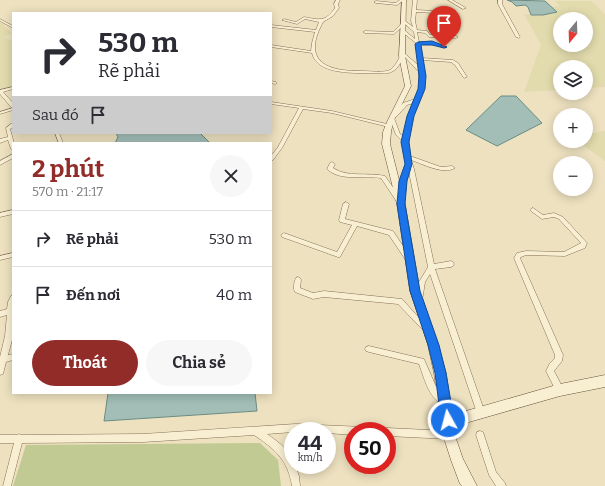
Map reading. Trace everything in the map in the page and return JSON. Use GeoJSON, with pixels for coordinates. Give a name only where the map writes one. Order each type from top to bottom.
{"type":"FeatureCollection","features":[{"type":"Feature","properties":{"kind":"main road"},"geometry":{"type":"LineString","coordinates":[[403,0],[403,55],[408,86],[392,120],[386,144],[388,160],[401,204],[419,307],[429,332],[440,373],[446,405],[449,435],[456,460],[470,486]]}},
{"type":"Feature","properties":{"kind":"main road"},"geometry":{"type":"LineString","coordinates":[[449,435],[457,423],[466,417],[560,390],[605,381]]}},
{"type":"Feature","properties":{"kind":"street"},"geometry":{"type":"LineString","coordinates":[[338,0],[336,4],[337,8],[332,15],[322,21],[318,31],[313,52],[318,62],[337,70],[353,72],[390,72],[403,55],[422,72]]}},
{"type":"Feature","properties":{"kind":"street"},"geometry":{"type":"LineString","coordinates":[[376,2],[397,4],[403,0]]}},
{"type":"Feature","properties":{"kind":"street"},"geometry":{"type":"LineString","coordinates":[[415,0],[413,21],[422,72],[421,89],[410,116],[405,142],[421,210],[431,267],[481,413]]}},
{"type":"Feature","properties":{"kind":"street"},"geometry":{"type":"LineString","coordinates":[[450,0],[464,8]]}},
{"type":"Feature","properties":{"kind":"street"},"geometry":{"type":"LineString","coordinates":[[500,0],[500,4],[518,36]]}},
{"type":"Feature","properties":{"kind":"street"},"geometry":{"type":"LineString","coordinates":[[414,10],[435,12],[454,11]]}},
{"type":"Feature","properties":{"kind":"street"},"geometry":{"type":"LineString","coordinates":[[284,20],[297,22],[304,18],[322,21]]}},
{"type":"Feature","properties":{"kind":"street"},"geometry":{"type":"LineString","coordinates":[[0,20],[12,26]]}},
{"type":"Feature","properties":{"kind":"street"},"geometry":{"type":"LineString","coordinates":[[404,25],[415,31],[426,32],[428,36],[456,37]]}},
{"type":"Feature","properties":{"kind":"street"},"geometry":{"type":"LineString","coordinates":[[365,32],[394,33],[404,25]]}},
{"type":"Feature","properties":{"kind":"street"},"geometry":{"type":"LineString","coordinates":[[404,25],[418,44]]}},
{"type":"Feature","properties":{"kind":"street"},"geometry":{"type":"LineString","coordinates":[[272,26],[318,31]]}},
{"type":"Feature","properties":{"kind":"street"},"geometry":{"type":"LineString","coordinates":[[418,44],[432,43],[444,47]]}},
{"type":"Feature","properties":{"kind":"street"},"geometry":{"type":"LineString","coordinates":[[272,46],[313,52]]}},
{"type":"Feature","properties":{"kind":"street"},"geometry":{"type":"LineString","coordinates":[[420,59],[452,61],[457,64],[465,77]]}},
{"type":"Feature","properties":{"kind":"street"},"geometry":{"type":"LineString","coordinates":[[12,88],[0,91],[12,106]]}},
{"type":"Feature","properties":{"kind":"street"},"geometry":{"type":"LineString","coordinates":[[392,120],[405,104],[417,100]]}},
{"type":"Feature","properties":{"kind":"street"},"geometry":{"type":"LineString","coordinates":[[272,103],[392,120]]}},
{"type":"Feature","properties":{"kind":"street"},"geometry":{"type":"LineString","coordinates":[[0,113],[12,107]]}},
{"type":"Feature","properties":{"kind":"street"},"geometry":{"type":"LineString","coordinates":[[272,158],[287,136],[301,108]]}},
{"type":"Feature","properties":{"kind":"street"},"geometry":{"type":"LineString","coordinates":[[392,120],[398,135],[405,142]]}},
{"type":"Feature","properties":{"kind":"street"},"geometry":{"type":"LineString","coordinates":[[12,126],[8,128],[12,145]]}},
{"type":"Feature","properties":{"kind":"street"},"geometry":{"type":"LineString","coordinates":[[0,141],[10,138]]}},
{"type":"Feature","properties":{"kind":"street"},"geometry":{"type":"LineString","coordinates":[[0,163],[12,157]]}},
{"type":"Feature","properties":{"kind":"street"},"geometry":{"type":"LineString","coordinates":[[408,157],[428,163],[440,169],[452,168]]}},
{"type":"Feature","properties":{"kind":"street"},"geometry":{"type":"LineString","coordinates":[[332,164],[330,169],[348,175],[383,177],[401,204]]}},
{"type":"Feature","properties":{"kind":"street"},"geometry":{"type":"LineString","coordinates":[[401,204],[403,181],[409,164]]}},
{"type":"Feature","properties":{"kind":"street"},"geometry":{"type":"LineString","coordinates":[[346,204],[342,220],[354,225],[390,233],[410,262]]}},
{"type":"Feature","properties":{"kind":"street"},"geometry":{"type":"LineString","coordinates":[[533,210],[542,217],[554,216],[561,218],[584,243],[582,246],[566,254],[526,253],[519,255],[517,258],[559,355],[559,359],[550,371],[560,390]]}},
{"type":"Feature","properties":{"kind":"street"},"geometry":{"type":"LineString","coordinates":[[0,215],[12,212]]}},
{"type":"Feature","properties":{"kind":"street"},"geometry":{"type":"LineString","coordinates":[[284,235],[338,255],[354,225]]}},
{"type":"Feature","properties":{"kind":"street"},"geometry":{"type":"LineString","coordinates":[[0,258],[12,255]]}},
{"type":"Feature","properties":{"kind":"street"},"geometry":{"type":"LineString","coordinates":[[431,267],[451,264]]}},
{"type":"Feature","properties":{"kind":"street"},"geometry":{"type":"LineString","coordinates":[[419,307],[422,282],[431,267]]}},
{"type":"Feature","properties":{"kind":"street"},"geometry":{"type":"LineString","coordinates":[[298,280],[296,287],[297,290],[310,295],[324,294],[400,300],[429,332]]}},
{"type":"Feature","properties":{"kind":"street"},"geometry":{"type":"LineString","coordinates":[[0,371],[11,335],[10,311],[12,300]]}},
{"type":"Feature","properties":{"kind":"street"},"geometry":{"type":"LineString","coordinates":[[0,314],[10,311]]}},
{"type":"Feature","properties":{"kind":"street"},"geometry":{"type":"LineString","coordinates":[[369,348],[421,361],[434,392],[446,405]]}},
{"type":"Feature","properties":{"kind":"street"},"geometry":{"type":"LineString","coordinates":[[3,359],[12,357]]}},
{"type":"Feature","properties":{"kind":"street"},"geometry":{"type":"LineString","coordinates":[[0,439],[143,438],[296,428],[344,430]]}},
{"type":"Feature","properties":{"kind":"street"},"geometry":{"type":"LineString","coordinates":[[254,430],[274,443],[283,453],[291,465],[296,486]]}},
{"type":"Feature","properties":{"kind":"street"},"geometry":{"type":"LineString","coordinates":[[396,432],[449,435]]}},
{"type":"Feature","properties":{"kind":"street"},"geometry":{"type":"LineString","coordinates":[[480,435],[493,476],[502,486]]}},
{"type":"Feature","properties":{"kind":"street"},"geometry":{"type":"LineString","coordinates":[[8,486],[19,438]]}},
{"type":"Feature","properties":{"kind":"shaded area"},"geometry":{"type":"Polygon","coordinates":[[[555,1],[591,1],[605,14],[605,87],[593,88],[593,60],[553,60],[553,90],[524,92],[541,45],[524,14],[543,15],[553,13],[553,52],[593,52],[593,12],[557,12],[552,7],[560,6],[555,1]]]}},
{"type":"Feature","properties":{"kind":"shaded area"},"geometry":{"type":"Polygon","coordinates":[[[0,23],[5,24],[3,26],[12,32],[4,37],[12,41],[10,43],[12,44],[12,86],[0,89],[0,23]]]}},
{"type":"Feature","properties":{"kind":"shaded area"},"geometry":{"type":"Polygon","coordinates":[[[605,131],[605,161],[587,148],[593,148],[593,133],[605,131]]]}},
{"type":"Feature","properties":{"kind":"green space"},"geometry":{"type":"Polygon","coordinates":[[[260,443],[278,460],[281,486],[13,486],[26,445],[260,443]]]}},
{"type":"Feature","properties":{"kind":"water"},"geometry":{"type":"Polygon","coordinates":[[[507,0],[545,1],[557,12],[543,15],[531,15],[528,7],[525,5],[516,6],[507,0]]]}},
{"type":"Feature","properties":{"kind":"water"},"geometry":{"type":"Polygon","coordinates":[[[501,96],[516,96],[542,123],[497,146],[466,130],[501,96]]]}},
{"type":"Feature","properties":{"kind":"water"},"geometry":{"type":"Polygon","coordinates":[[[116,134],[201,134],[209,142],[116,142],[118,137],[116,134]]]}},
{"type":"Feature","properties":{"kind":"water"},"geometry":{"type":"Polygon","coordinates":[[[108,394],[255,394],[257,411],[104,421],[108,394]]]}},
{"type":"Feature","properties":{"kind":"route"},"geometry":{"type":"LineString","coordinates":[[444,47],[432,43],[418,44],[422,76],[421,89],[410,116],[405,142],[409,164],[403,181],[401,204],[415,291],[419,307],[433,345],[440,373],[448,420]]}}]}
